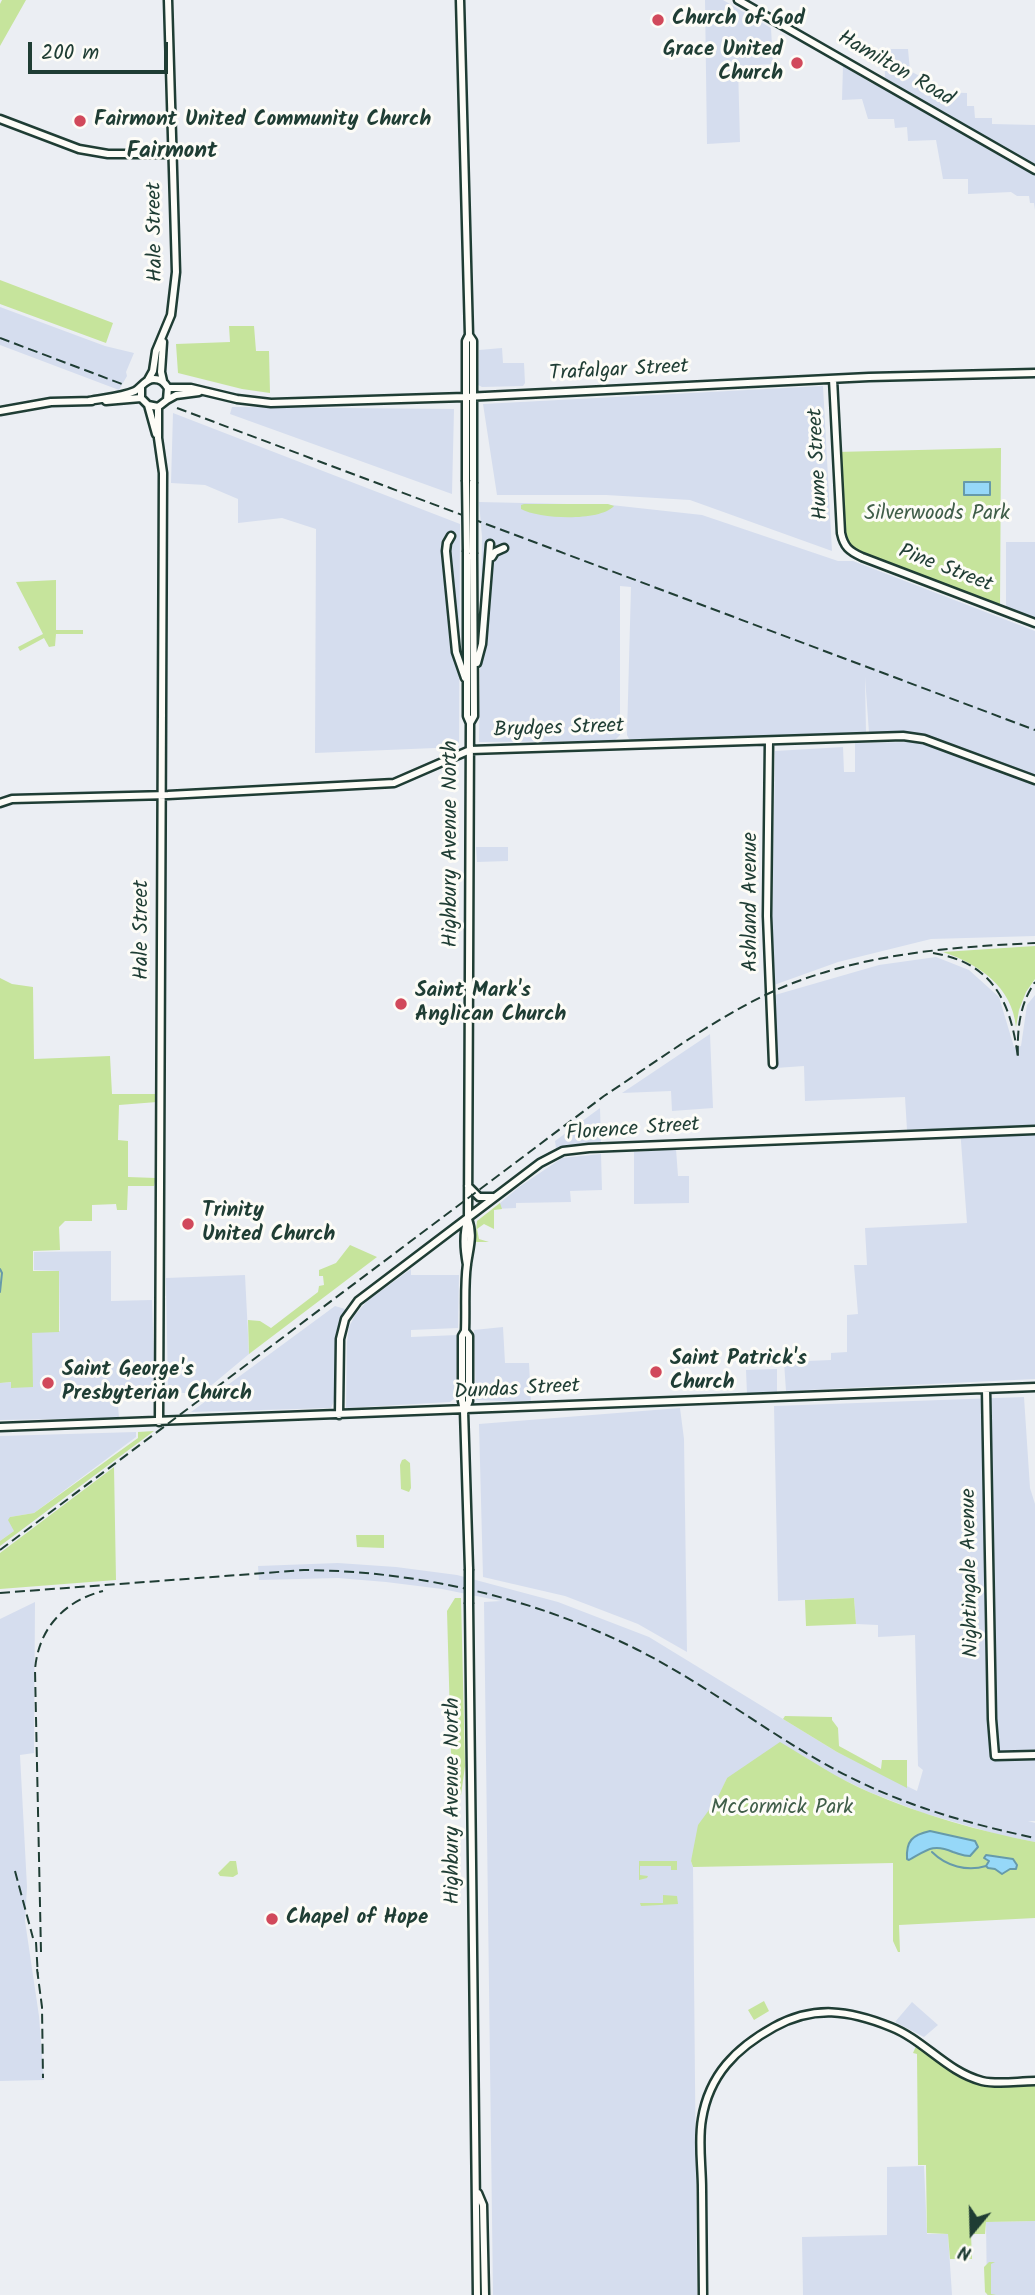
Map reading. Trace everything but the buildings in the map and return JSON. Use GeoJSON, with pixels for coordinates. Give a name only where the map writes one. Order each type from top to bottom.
{"type":"FeatureCollection","features":[{"type":"Feature","properties":{"kind":"main road","name":"Hale Street"},"geometry":{"type":"LineString","coordinates":[[148,380],[173,305],[176,272],[168,0]]}},
{"type":"Feature","properties":{"kind":"main road","name":"Highbury Avenue North"},"geometry":{"type":"LineString","coordinates":[[460,0],[469,335],[466,341],[465,397],[470,481]]}},
{"type":"Feature","properties":{"kind":"main road","name":"Hamilton Road"},"geometry":{"type":"LineString","coordinates":[[738,0],[1035,170]]}},
{"type":"Feature","properties":{"kind":"main road"},"geometry":{"type":"LineString","coordinates":[[0,119],[79,149],[108,154],[173,153]]}},
{"type":"Feature","properties":{"kind":"main road","name":"Highbury Avenue North"},"geometry":{"type":"LineString","coordinates":[[469,335],[473,341],[474,396],[467,684],[467,716],[470,723],[468,1218],[464,1231],[467,1265],[465,1331],[462,1336],[462,1401],[469,1604],[477,2295]]}},
{"type":"Feature","properties":{"kind":"main road","name":"Hale Street"},"geometry":{"type":"LineString","coordinates":[[163,336],[161,372],[165,385]]}},
{"type":"Feature","properties":{"kind":"main road","name":"Trafalgar Street"},"geometry":{"type":"LineString","coordinates":[[165,385],[271,403],[1035,373]]}},
{"type":"Feature","properties":{"kind":"main road"},"geometry":{"type":"LineString","coordinates":[[89,401],[131,393],[141,388],[148,380],[156,379],[165,385],[167,400],[158,407],[148,405],[141,398],[141,388]]}},
{"type":"Feature","properties":{"kind":"main road","name":"Hume Street"},"geometry":{"type":"LineString","coordinates":[[833,379],[841,533],[845,546]]}},
{"type":"Feature","properties":{"kind":"main road","name":"Trafalgar Street"},"geometry":{"type":"LineString","coordinates":[[167,400],[205,392]]}},
{"type":"Feature","properties":{"kind":"main road"},"geometry":{"type":"LineString","coordinates":[[0,411],[51,402],[141,398]]}},
{"type":"Feature","properties":{"kind":"main road","name":"Hale Street"},"geometry":{"type":"LineString","coordinates":[[148,405],[158,438]]}},
{"type":"Feature","properties":{"kind":"main road","name":"Hale Street"},"geometry":{"type":"LineString","coordinates":[[158,407],[158,438],[163,473],[159,1422]]}},
{"type":"Feature","properties":{"kind":"main road"},"geometry":{"type":"LineString","coordinates":[[451,536],[446,551],[456,652],[467,684]]}},
{"type":"Feature","properties":{"kind":"main road"},"geometry":{"type":"LineString","coordinates":[[474,671],[482,644],[491,558],[490,544]]}},
{"type":"Feature","properties":{"kind":"main road","name":"Pine Street"},"geometry":{"type":"LineString","coordinates":[[845,546],[850,552],[1035,623]]}},
{"type":"Feature","properties":{"kind":"main road"},"geometry":{"type":"LineString","coordinates":[[491,558],[495,552],[504,548]]}},
{"type":"Feature","properties":{"kind":"main road","name":"Highbury Avenue North"},"geometry":{"type":"LineString","coordinates":[[470,553],[474,671],[474,716],[470,723]]}},
{"type":"Feature","properties":{"kind":"main road","name":"Brydges Street"},"geometry":{"type":"LineString","coordinates":[[0,803],[12,799],[161,795],[394,783],[470,750],[903,736],[923,738],[1035,780]]}},
{"type":"Feature","properties":{"kind":"main road","name":"Ashland Avenue"},"geometry":{"type":"LineString","coordinates":[[769,740],[767,916],[773,1064]]}},
{"type":"Feature","properties":{"kind":"main road","name":"Florence Street"},"geometry":{"type":"LineString","coordinates":[[339,1415],[340,1339],[345,1319],[358,1301],[540,1163],[563,1151],[1035,1130]]}},
{"type":"Feature","properties":{"kind":"main road"},"geometry":{"type":"LineString","coordinates":[[468,1186],[479,1197],[494,1197]]}},
{"type":"Feature","properties":{"kind":"main road","name":"Dundas Street"},"geometry":{"type":"LineString","coordinates":[[0,1427],[1035,1387]]}},
{"type":"Feature","properties":{"kind":"main road","name":"Nightingale Avenue"},"geometry":{"type":"LineString","coordinates":[[986,1389],[995,1756],[1035,1755]]}},
{"type":"Feature","properties":{"kind":"main road"},"geometry":{"type":"LineString","coordinates":[[703,2295],[701,2120],[713,2084],[739,2048],[781,2023],[813,2012],[831,2012],[898,2029],[969,2076],[997,2082],[1035,2081]]}},
{"type":"Feature","properties":{"kind":"main road","name":"Highbury Avenue North"},"geometry":{"type":"LineString","coordinates":[[477,2191],[483,2205],[485,2295]]}},
{"type":"Feature","properties":{"kind":"shaded area"},"geometry":{"type":"Polygon","coordinates":[[[705,0],[723,0],[771,28],[773,64],[738,66],[740,142],[707,144],[705,0]]]}},
{"type":"Feature","properties":{"kind":"shaded area"},"geometry":{"type":"Polygon","coordinates":[[[884,49],[908,49],[910,71],[935,84],[936,92],[967,93],[967,106],[974,106],[975,118],[992,118],[992,124],[1035,125],[1035,210],[1029,196],[1017,196],[1011,192],[968,194],[968,179],[943,179],[936,140],[908,141],[907,127],[895,128],[894,119],[868,119],[862,99],[842,100],[843,66],[873,84],[885,77],[884,49]]]}},
{"type":"Feature","properties":{"kind":"shaded area"},"geometry":{"type":"Polygon","coordinates":[[[0,307],[105,346],[134,353],[126,372],[127,376],[119,390],[0,345],[0,307]]]}},
{"type":"Feature","properties":{"kind":"shaded area"},"geometry":{"type":"Polygon","coordinates":[[[502,348],[503,363],[524,363],[525,383],[523,386],[478,385],[479,350],[502,348]]]}},
{"type":"Feature","properties":{"kind":"shaded area"},"geometry":{"type":"Polygon","coordinates":[[[823,386],[832,551],[690,500],[606,495],[497,495],[483,404],[823,386]]]}},
{"type":"Feature","properties":{"kind":"shaded area"},"geometry":{"type":"Polygon","coordinates":[[[232,407],[454,409],[452,494],[230,414],[232,407]]]}},
{"type":"Feature","properties":{"kind":"shaded area"},"geometry":{"type":"Polygon","coordinates":[[[173,413],[460,524],[459,747],[315,753],[316,529],[282,518],[238,523],[238,499],[205,485],[171,483],[173,413]]]}},
{"type":"Feature","properties":{"kind":"shaded area"},"geometry":{"type":"Polygon","coordinates":[[[479,502],[611,505],[702,515],[838,561],[853,561],[1035,631],[1035,936],[931,939],[838,962],[774,985],[772,925],[775,751],[843,747],[844,772],[855,772],[855,743],[910,742],[912,733],[869,733],[865,677],[866,734],[634,741],[629,739],[631,587],[620,586],[620,735],[614,741],[479,742],[482,537],[479,502]]]}},
{"type":"Feature","properties":{"kind":"shaded area"},"geometry":{"type":"Polygon","coordinates":[[[1006,542],[1035,542],[1035,619],[1006,607],[1006,542]]]}},
{"type":"Feature","properties":{"kind":"shaded area"},"geometry":{"type":"Polygon","coordinates":[[[476,847],[508,847],[508,861],[477,862],[476,847]]]}},
{"type":"Feature","properties":{"kind":"shaded area"},"geometry":{"type":"Polygon","coordinates":[[[936,957],[969,970],[999,997],[1014,1047],[1021,1046],[1027,1005],[1035,995],[1035,1379],[786,1391],[784,1362],[831,1360],[831,1353],[847,1352],[847,1315],[858,1314],[854,1265],[867,1265],[865,1228],[967,1223],[960,1128],[907,1130],[905,1097],[805,1101],[804,1066],[776,1068],[775,995],[879,965],[936,957]]]}},
{"type":"Feature","properties":{"kind":"shaded area"},"geometry":{"type":"Polygon","coordinates":[[[710,1034],[713,1108],[672,1111],[671,1091],[622,1093],[710,1034]]]}},
{"type":"Feature","properties":{"kind":"shaded area"},"geometry":{"type":"Polygon","coordinates":[[[600,1108],[601,1142],[556,1148],[555,1141],[600,1108]]]}},
{"type":"Feature","properties":{"kind":"shaded area"},"geometry":{"type":"Polygon","coordinates":[[[676,1149],[678,1176],[689,1176],[689,1203],[634,1204],[634,1152],[676,1149]]]}},
{"type":"Feature","properties":{"kind":"shaded area"},"geometry":{"type":"Polygon","coordinates":[[[601,1154],[602,1190],[570,1191],[571,1202],[516,1203],[516,1208],[493,1209],[519,1187],[562,1158],[601,1154]]]}},
{"type":"Feature","properties":{"kind":"shaded area"},"geometry":{"type":"Polygon","coordinates":[[[111,1251],[111,1301],[152,1300],[155,1393],[117,1393],[119,1418],[0,1420],[0,1383],[12,1382],[11,1387],[32,1332],[60,1331],[59,1271],[34,1270],[34,1252],[111,1251]]]}},
{"type":"Feature","properties":{"kind":"shaded area"},"geometry":{"type":"Polygon","coordinates":[[[411,1269],[411,1275],[459,1275],[458,1328],[411,1330],[411,1337],[457,1335],[456,1397],[450,1402],[346,1408],[349,1327],[367,1301],[411,1269]]]}},
{"type":"Feature","properties":{"kind":"shaded area"},"geometry":{"type":"Polygon","coordinates":[[[245,1275],[249,1354],[201,1394],[168,1392],[166,1278],[245,1275]]]}},
{"type":"Feature","properties":{"kind":"shaded area"},"geometry":{"type":"Polygon","coordinates":[[[335,1306],[345,1309],[336,1336],[335,1399],[331,1408],[191,1412],[335,1306]]]}},
{"type":"Feature","properties":{"kind":"shaded area"},"geometry":{"type":"Polygon","coordinates":[[[503,1327],[505,1363],[529,1363],[531,1402],[476,1400],[474,1330],[503,1327]]]}},
{"type":"Feature","properties":{"kind":"shaded area"},"geometry":{"type":"Polygon","coordinates":[[[777,1369],[777,1392],[747,1394],[746,1370],[777,1369]]]}},
{"type":"Feature","properties":{"kind":"shaded area"},"geometry":{"type":"Polygon","coordinates":[[[1024,1397],[1030,1488],[1035,1504],[1035,1821],[1028,1821],[1035,1823],[1035,1842],[1003,1836],[923,1813],[842,1779],[727,1778],[691,1861],[697,2295],[493,2295],[484,1602],[501,1601],[442,1589],[386,1582],[338,1578],[259,1580],[258,1566],[338,1563],[396,1567],[457,1575],[558,1602],[649,1637],[837,1752],[917,1791],[923,1770],[918,1766],[915,1635],[878,1637],[878,1625],[856,1624],[854,1598],[778,1601],[774,1406],[1024,1397]]]}},
{"type":"Feature","properties":{"kind":"shaded area"},"geometry":{"type":"Polygon","coordinates":[[[680,1408],[684,1439],[687,1652],[638,1624],[565,1596],[483,1577],[479,1424],[680,1408]]]}},
{"type":"Feature","properties":{"kind":"shaded area"},"geometry":{"type":"Polygon","coordinates":[[[136,1432],[136,1437],[34,1513],[10,1517],[14,1531],[0,1541],[0,1436],[136,1432]]]}},
{"type":"Feature","properties":{"kind":"shaded area"},"geometry":{"type":"Polygon","coordinates":[[[35,1602],[34,1753],[20,1755],[27,1887],[25,1921],[39,2016],[44,2080],[0,2081],[0,1619],[35,1602]]]}},
{"type":"Feature","properties":{"kind":"shaded area"},"geometry":{"type":"Polygon","coordinates":[[[912,2002],[938,2025],[924,2037],[895,2022],[912,2002]]]}},
{"type":"Feature","properties":{"kind":"shaded area"},"geometry":{"type":"Polygon","coordinates":[[[924,2166],[927,2234],[948,2234],[952,2295],[803,2295],[802,2237],[887,2235],[887,2167],[924,2166]]]}},
{"type":"Feature","properties":{"kind":"shaded area"},"geometry":{"type":"Polygon","coordinates":[[[1035,2221],[1035,2295],[987,2295],[986,2222],[1035,2221]]]}},
{"type":"Feature","properties":{"kind":"green space"},"geometry":{"type":"Polygon","coordinates":[[[2,0],[26,0],[0,46],[0,4],[2,0]]]}},
{"type":"Feature","properties":{"kind":"green space"},"geometry":{"type":"Polygon","coordinates":[[[0,280],[113,323],[106,343],[0,304],[0,280]]]}},
{"type":"Feature","properties":{"kind":"green space"},"geometry":{"type":"Polygon","coordinates":[[[229,326],[254,326],[256,351],[269,351],[270,393],[178,373],[176,344],[230,342],[229,326]]]}},
{"type":"Feature","properties":{"kind":"green space","name":"Silverwoods Park"},"geometry":{"type":"Polygon","coordinates":[[[1001,448],[1000,609],[853,551],[841,533],[836,452],[1001,448]]]}},
{"type":"Feature","properties":{"kind":"green space"},"geometry":{"type":"Polygon","coordinates":[[[524,504],[614,506],[596,515],[554,517],[521,509],[524,504]]]}},
{"type":"Feature","properties":{"kind":"green space"},"geometry":{"type":"Polygon","coordinates":[[[56,580],[56,630],[83,630],[83,634],[56,634],[55,646],[49,647],[44,638],[20,651],[18,647],[43,634],[16,582],[56,580]]]}},
{"type":"Feature","properties":{"kind":"green space"},"geometry":{"type":"Polygon","coordinates":[[[1035,946],[1035,979],[1026,992],[1016,1027],[1008,1000],[992,979],[969,963],[943,952],[1035,946]]]}},
{"type":"Feature","properties":{"kind":"green space"},"geometry":{"type":"Polygon","coordinates":[[[0,978],[12,984],[33,987],[34,1059],[110,1056],[112,1094],[157,1094],[157,1102],[119,1105],[118,1140],[128,1141],[128,1177],[156,1178],[154,1186],[128,1186],[127,1210],[117,1210],[116,1204],[92,1205],[92,1221],[65,1221],[59,1227],[60,1250],[33,1251],[33,1271],[59,1271],[59,1332],[32,1333],[33,1387],[11,1388],[11,1382],[0,1383],[0,978]]]}},
{"type":"Feature","properties":{"kind":"green space"},"geometry":{"type":"Polygon","coordinates":[[[500,1203],[502,1209],[494,1210],[494,1229],[484,1224],[477,1229],[479,1239],[489,1242],[475,1242],[477,1221],[500,1203]]]}},
{"type":"Feature","properties":{"kind":"green space"},"geometry":{"type":"Polygon","coordinates":[[[350,1245],[377,1257],[249,1354],[248,1320],[260,1321],[271,1328],[318,1292],[319,1286],[324,1285],[319,1270],[336,1263],[350,1245]]]}},
{"type":"Feature","properties":{"kind":"green space"},"geometry":{"type":"Polygon","coordinates":[[[154,1431],[0,1546],[0,1541],[14,1531],[8,1520],[10,1517],[34,1513],[138,1438],[138,1432],[154,1431]]]}},
{"type":"Feature","properties":{"kind":"green space"},"geometry":{"type":"Polygon","coordinates":[[[405,1459],[410,1463],[409,1492],[401,1489],[400,1465],[405,1459]]]}},
{"type":"Feature","properties":{"kind":"green space"},"geometry":{"type":"Polygon","coordinates":[[[114,1467],[116,1580],[0,1589],[0,1553],[114,1467]]]}},
{"type":"Feature","properties":{"kind":"green space"},"geometry":{"type":"Polygon","coordinates":[[[356,1535],[384,1535],[384,1548],[357,1547],[356,1535]]]}},
{"type":"Feature","properties":{"kind":"green space"},"geometry":{"type":"Polygon","coordinates":[[[455,1598],[461,1598],[465,1766],[461,1795],[452,1789],[447,1611],[455,1598]]]}},
{"type":"Feature","properties":{"kind":"green space"},"geometry":{"type":"Polygon","coordinates":[[[854,1598],[856,1624],[806,1626],[805,1600],[854,1598]]]}},
{"type":"Feature","properties":{"kind":"green space"},"geometry":{"type":"Polygon","coordinates":[[[785,1716],[832,1717],[838,1728],[839,1746],[881,1769],[882,1760],[907,1760],[907,1788],[837,1752],[783,1719],[785,1716]]]}},
{"type":"Feature","properties":{"kind":"green space","name":"McCormick Park"},"geometry":{"type":"Polygon","coordinates":[[[780,1742],[846,1781],[909,1808],[951,1822],[1035,1842],[1035,1918],[899,1925],[898,1952],[893,1941],[893,1863],[693,1867],[691,1861],[698,1825],[717,1799],[727,1778],[780,1742]]]}},
{"type":"Feature","properties":{"kind":"green space"},"geometry":{"type":"Polygon","coordinates":[[[230,1861],[236,1861],[238,1874],[233,1877],[220,1876],[218,1873],[230,1861]]]}},
{"type":"Feature","properties":{"kind":"green space"},"geometry":{"type":"Polygon","coordinates":[[[639,1861],[677,1861],[677,1870],[671,1870],[671,1866],[640,1866],[640,1875],[648,1876],[639,1880],[639,1861]]]}},
{"type":"Feature","properties":{"kind":"green space"},"geometry":{"type":"Polygon","coordinates":[[[663,1895],[677,1896],[678,1904],[641,1906],[640,1903],[663,1903],[663,1895]]]}},
{"type":"Feature","properties":{"kind":"green space"},"geometry":{"type":"Polygon","coordinates":[[[764,2001],[769,2011],[754,2020],[748,2010],[764,2001]]]}},
{"type":"Feature","properties":{"kind":"green space"},"geometry":{"type":"Polygon","coordinates":[[[917,2044],[965,2078],[977,2082],[1035,2083],[1035,2221],[986,2222],[985,2234],[971,2234],[972,2259],[950,2259],[948,2234],[927,2233],[926,2165],[918,2165],[917,2054],[913,2053],[917,2044]]]}},
{"type":"Feature","properties":{"kind":"green space"},"geometry":{"type":"Polygon","coordinates":[[[989,2262],[995,2262],[991,2264],[991,2294],[996,2295],[988,2295],[985,2292],[984,2267],[989,2262]]]}},
{"type":"Feature","properties":{"kind":"water"},"geometry":{"type":"Polygon","coordinates":[[[964,482],[990,482],[990,495],[964,495],[964,482]]]}},
{"type":"Feature","properties":{"kind":"water"},"geometry":{"type":"Polygon","coordinates":[[[930,1831],[975,1841],[978,1847],[970,1856],[935,1848],[907,1859],[911,1840],[930,1831]]]}},
{"type":"Feature","properties":{"kind":"water"},"geometry":{"type":"Polygon","coordinates":[[[986,1855],[1013,1859],[1017,1865],[1016,1869],[1002,1874],[988,1868],[986,1866],[989,1861],[984,1858],[986,1855]]]}},
{"type":"Feature","properties":{"kind":"waterway"},"geometry":{"type":"LineString","coordinates":[[0,1269],[0,1292]]}},
{"type":"Feature","properties":{"kind":"waterway"},"geometry":{"type":"LineString","coordinates":[[932,1852],[957,1866],[986,1866]]}},
{"type":"Feature","properties":{"kind":"railway"},"geometry":{"type":"LineString","coordinates":[[0,338],[122,384]]}},
{"type":"Feature","properties":{"kind":"railway"},"geometry":{"type":"LineString","coordinates":[[177,408],[1035,730]]}},
{"type":"Feature","properties":{"kind":"railway"},"geometry":{"type":"LineString","coordinates":[[0,1550],[604,1096],[720,1020],[769,993],[852,965],[912,953],[1035,943]]}},
{"type":"Feature","properties":{"kind":"railway"},"geometry":{"type":"LineString","coordinates":[[933,953],[971,966],[985,976],[996,989],[1010,1020],[1018,1058],[1020,1018],[1025,1000],[1035,982]]}},
{"type":"Feature","properties":{"kind":"railway"},"geometry":{"type":"LineString","coordinates":[[0,1593],[304,1570],[390,1576],[475,1591],[557,1615],[636,1649],[687,1677],[810,1756],[884,1793],[958,1819],[1035,1838]]}},
{"type":"Feature","properties":{"kind":"railway"},"geometry":{"type":"LineString","coordinates":[[41,1952],[35,1670],[37,1655],[41,1642],[55,1619],[76,1602],[103,1591]]}},
{"type":"Feature","properties":{"kind":"railway"},"geometry":{"type":"LineString","coordinates":[[15,1871],[33,1938]]}},
{"type":"Feature","properties":{"kind":"railway"},"geometry":{"type":"LineString","coordinates":[[36,1942],[38,1977]]}},
{"type":"Feature","properties":{"kind":"railway"},"geometry":{"type":"LineString","coordinates":[[37,1969],[42,2007],[43,2078]]}},
{"type":"Feature","properties":{"kind":"place","name":"Church of God"},"geometry":{"type":"Point","coordinates":[658,20]}},
{"type":"Feature","properties":{"kind":"place","name":"Grace United Church"},"geometry":{"type":"Point","coordinates":[797,63]}},
{"type":"Feature","properties":{"kind":"place","name":"Fairmont United Community Church"},"geometry":{"type":"Point","coordinates":[80,121]}},
{"type":"Feature","properties":{"kind":"place","name":"Saint Mark's Anglican Church"},"geometry":{"type":"Point","coordinates":[401,1004]}},
{"type":"Feature","properties":{"kind":"place","name":"Trinity United Church"},"geometry":{"type":"Point","coordinates":[188,1224]}},
{"type":"Feature","properties":{"kind":"place","name":"Saint Patrick's Church"},"geometry":{"type":"Point","coordinates":[656,1372]}},
{"type":"Feature","properties":{"kind":"place","name":"Saint George's Presbyterian Church"},"geometry":{"type":"Point","coordinates":[48,1383]}},
{"type":"Feature","properties":{"kind":"place","name":"Chapel of Hope"},"geometry":{"type":"Point","coordinates":[272,1919]}},
{"type":"Feature","properties":{"kind":"district","name":"Fairmont"},"geometry":{"type":"Point","coordinates":[172,153]}}]}
